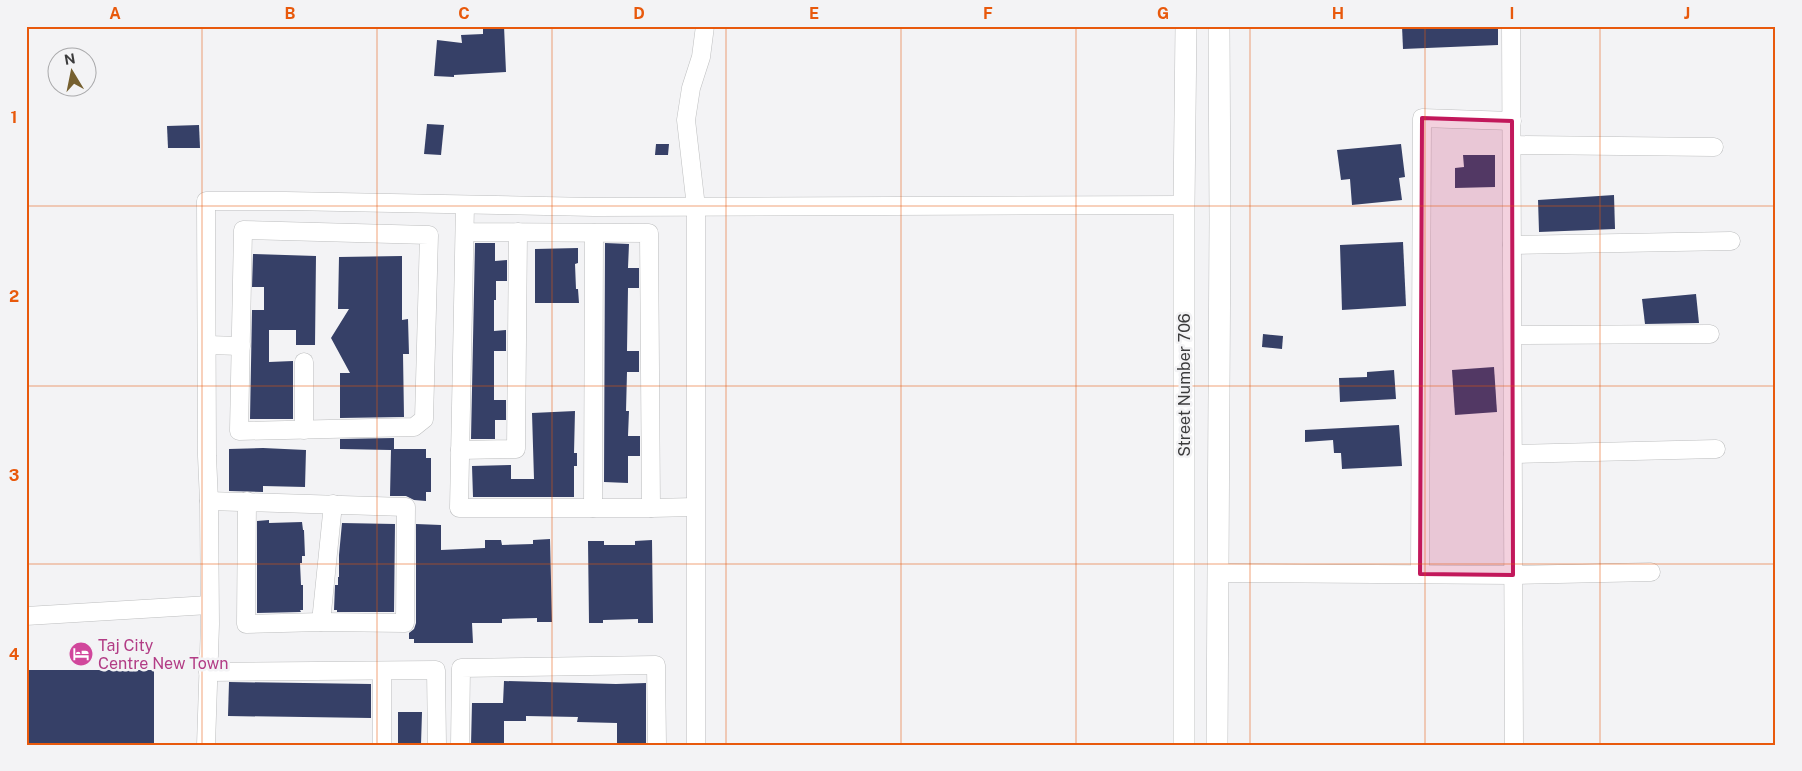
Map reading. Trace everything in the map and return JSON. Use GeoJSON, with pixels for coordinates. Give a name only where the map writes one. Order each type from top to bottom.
{"type":"FeatureCollection","features":[{"type":"Feature","properties":{"kind":"street"},"geometry":{"type":"LineString","coordinates":[[696,745],[696,207],[686,120],[691,88],[701,57],[705,26]]}},
{"type":"Feature","properties":{"kind":"street","name":"Street Number 706"},"geometry":{"type":"LineString","coordinates":[[1184,745],[1184,205],[1186,26]]}},
{"type":"Feature","properties":{"kind":"street"},"geometry":{"type":"LineString","coordinates":[[1217,745],[1220,220],[1219,26]]}},
{"type":"Feature","properties":{"kind":"street"},"geometry":{"type":"LineString","coordinates":[[1511,26],[1514,745]]}},
{"type":"Feature","properties":{"kind":"street"},"geometry":{"type":"LineString","coordinates":[[1420,574],[1422,118],[1512,121]]}},
{"type":"Feature","properties":{"kind":"street"},"geometry":{"type":"LineString","coordinates":[[1512,145],[1714,147]]}},
{"type":"Feature","properties":{"kind":"street"},"geometry":{"type":"LineString","coordinates":[[206,745],[210,605],[210,501],[206,202],[286,201],[696,207],[1184,205]]}},
{"type":"Feature","properties":{"kind":"street"},"geometry":{"type":"LineString","coordinates":[[465,205],[459,508],[695,507]]}},
{"type":"Feature","properties":{"kind":"street"},"geometry":{"type":"LineString","coordinates":[[244,230],[429,235],[424,419],[414,427],[239,431],[241,346],[244,230]]}},
{"type":"Feature","properties":{"kind":"street"},"geometry":{"type":"LineString","coordinates":[[464,232],[594,234],[649,232],[651,508]]}},
{"type":"Feature","properties":{"kind":"street"},"geometry":{"type":"LineString","coordinates":[[460,450],[516,449],[518,232]]}},
{"type":"Feature","properties":{"kind":"street"},"geometry":{"type":"LineString","coordinates":[[593,508],[594,234]]}},
{"type":"Feature","properties":{"kind":"street"},"geometry":{"type":"LineString","coordinates":[[1512,245],[1731,240]]}},
{"type":"Feature","properties":{"kind":"street"},"geometry":{"type":"LineString","coordinates":[[1512,335],[1710,334]]}},
{"type":"Feature","properties":{"kind":"street"},"geometry":{"type":"LineString","coordinates":[[207,345],[241,346]]}},
{"type":"Feature","properties":{"kind":"street"},"geometry":{"type":"LineString","coordinates":[[304,362],[304,430]]}},
{"type":"Feature","properties":{"kind":"street"},"geometry":{"type":"LineString","coordinates":[[1513,454],[1716,449]]}},
{"type":"Feature","properties":{"kind":"street"},"geometry":{"type":"LineString","coordinates":[[210,501],[247,501],[406,507],[404,623],[321,622],[246,624],[247,501]]}},
{"type":"Feature","properties":{"kind":"street"},"geometry":{"type":"LineString","coordinates":[[321,622],[333,504]]}},
{"type":"Feature","properties":{"kind":"street"},"geometry":{"type":"LineString","coordinates":[[1218,573],[1513,575],[1651,572]]}},
{"type":"Feature","properties":{"kind":"street"},"geometry":{"type":"LineString","coordinates":[[26,616],[210,605]]}},
{"type":"Feature","properties":{"kind":"street"},"geometry":{"type":"LineString","coordinates":[[460,745],[460,668],[656,665],[657,745]]}},
{"type":"Feature","properties":{"kind":"street"},"geometry":{"type":"LineString","coordinates":[[208,672],[436,670],[437,745]]}},
{"type":"Feature","properties":{"kind":"street"},"geometry":{"type":"LineString","coordinates":[[382,671],[382,745]]}},
{"type":"Feature","properties":{"kind":"highlighted area"},"geometry":{"type":"Polygon","coordinates":[[[1422,118],[1512,121],[1513,575],[1420,574],[1422,118]]]}},
{"type":"Feature","properties":{"kind":"building"},"geometry":{"type":"Polygon","coordinates":[[[483,26],[504,26],[506,72],[454,75],[454,77],[434,76],[437,40],[462,43],[461,35],[483,34],[483,26]]]}},
{"type":"Feature","properties":{"kind":"building"},"geometry":{"type":"Polygon","coordinates":[[[1402,26],[1498,26],[1498,45],[1403,49],[1402,26]]]}},
{"type":"Feature","properties":{"kind":"building"},"geometry":{"type":"Polygon","coordinates":[[[427,124],[444,125],[441,155],[424,154],[427,124]]]}},
{"type":"Feature","properties":{"kind":"building"},"geometry":{"type":"Polygon","coordinates":[[[199,125],[200,148],[168,148],[167,126],[199,125]]]}},
{"type":"Feature","properties":{"kind":"building"},"geometry":{"type":"Polygon","coordinates":[[[656,144],[669,144],[668,155],[655,155],[656,144]]]}},
{"type":"Feature","properties":{"kind":"building"},"geometry":{"type":"Polygon","coordinates":[[[1401,144],[1405,177],[1399,178],[1402,200],[1352,205],[1350,179],[1341,180],[1337,150],[1401,144]]]}},
{"type":"Feature","properties":{"kind":"building"},"geometry":{"type":"Polygon","coordinates":[[[1463,155],[1495,155],[1495,187],[1455,188],[1455,168],[1464,167],[1463,155]]]}},
{"type":"Feature","properties":{"kind":"building"},"geometry":{"type":"Polygon","coordinates":[[[1614,195],[1615,229],[1539,232],[1538,200],[1614,195]]]}},
{"type":"Feature","properties":{"kind":"building"},"geometry":{"type":"Polygon","coordinates":[[[1403,242],[1406,306],[1342,310],[1340,245],[1403,242]]]}},
{"type":"Feature","properties":{"kind":"building"},"geometry":{"type":"Polygon","coordinates":[[[475,243],[495,243],[495,261],[507,260],[507,281],[496,281],[496,300],[494,300],[494,331],[506,330],[506,351],[494,351],[494,400],[506,400],[506,420],[495,420],[495,439],[471,439],[475,243]]]}},
{"type":"Feature","properties":{"kind":"building"},"geometry":{"type":"Polygon","coordinates":[[[605,243],[629,244],[628,268],[639,268],[639,288],[628,288],[627,351],[639,351],[639,372],[627,372],[626,411],[629,411],[628,436],[640,436],[640,456],[628,456],[628,483],[604,482],[605,243]]]}},
{"type":"Feature","properties":{"kind":"building"},"geometry":{"type":"Polygon","coordinates":[[[578,248],[578,263],[575,264],[576,289],[578,289],[579,303],[535,303],[535,249],[578,248]]]}},
{"type":"Feature","properties":{"kind":"building"},"geometry":{"type":"Polygon","coordinates":[[[253,254],[316,256],[315,345],[296,345],[296,330],[269,330],[269,362],[293,361],[293,419],[250,419],[252,310],[264,310],[264,287],[252,287],[253,254]]]}},
{"type":"Feature","properties":{"kind":"building"},"geometry":{"type":"Polygon","coordinates":[[[402,256],[402,320],[408,319],[409,354],[403,354],[404,417],[340,418],[340,373],[350,373],[331,338],[349,309],[338,309],[339,257],[402,256]]]}},
{"type":"Feature","properties":{"kind":"building"},"geometry":{"type":"Polygon","coordinates":[[[1696,294],[1699,323],[1645,324],[1642,299],[1696,294]]]}},
{"type":"Feature","properties":{"kind":"building"},"geometry":{"type":"Polygon","coordinates":[[[1263,334],[1283,336],[1282,349],[1262,347],[1263,334]]]}},
{"type":"Feature","properties":{"kind":"building"},"geometry":{"type":"Polygon","coordinates":[[[1494,367],[1497,412],[1455,415],[1452,370],[1494,367]]]}},
{"type":"Feature","properties":{"kind":"building"},"geometry":{"type":"Polygon","coordinates":[[[1394,370],[1396,399],[1340,402],[1339,378],[1367,377],[1367,372],[1394,370]]]}},
{"type":"Feature","properties":{"kind":"building"},"geometry":{"type":"Polygon","coordinates":[[[575,411],[574,453],[577,453],[577,466],[574,466],[574,497],[473,497],[472,466],[511,465],[511,479],[534,479],[532,413],[575,411]]]}},
{"type":"Feature","properties":{"kind":"building"},"geometry":{"type":"Polygon","coordinates":[[[1399,425],[1402,466],[1342,469],[1341,453],[1334,453],[1333,440],[1305,442],[1305,430],[1399,425]]]}},
{"type":"Feature","properties":{"kind":"building"},"geometry":{"type":"Polygon","coordinates":[[[394,438],[394,449],[426,449],[426,458],[431,458],[431,492],[426,492],[426,501],[414,500],[406,496],[390,496],[391,450],[340,449],[340,439],[394,438]]]}},
{"type":"Feature","properties":{"kind":"building"},"geometry":{"type":"Polygon","coordinates":[[[229,449],[306,450],[305,487],[263,486],[263,492],[229,491],[229,449]]]}},
{"type":"Feature","properties":{"kind":"building"},"geometry":{"type":"Polygon","coordinates":[[[269,520],[269,523],[302,522],[305,556],[302,556],[302,563],[300,563],[301,585],[303,585],[303,610],[300,610],[301,612],[257,613],[257,521],[269,520]]]}},
{"type":"Feature","properties":{"kind":"building"},"geometry":{"type":"Polygon","coordinates":[[[342,523],[395,524],[394,612],[337,612],[337,610],[334,610],[335,585],[338,585],[339,577],[342,523]]]}},
{"type":"Feature","properties":{"kind":"building"},"geometry":{"type":"Polygon","coordinates":[[[416,524],[441,525],[441,550],[485,548],[485,540],[501,540],[502,545],[533,544],[533,540],[550,539],[552,622],[537,622],[537,618],[502,619],[502,623],[472,623],[473,643],[414,643],[414,639],[409,639],[409,633],[414,629],[416,623],[416,524]]]}},
{"type":"Feature","properties":{"kind":"building"},"geometry":{"type":"Polygon","coordinates":[[[652,540],[653,623],[638,623],[638,619],[603,620],[603,623],[589,623],[588,541],[604,541],[604,545],[635,545],[635,541],[652,540]]]}},
{"type":"Feature","properties":{"kind":"building"},"geometry":{"type":"Polygon","coordinates":[[[26,670],[154,670],[154,745],[26,745],[26,670]]]}},
{"type":"Feature","properties":{"kind":"building"},"geometry":{"type":"Polygon","coordinates":[[[504,681],[646,683],[646,745],[617,745],[617,723],[577,722],[578,717],[526,716],[526,721],[504,721],[504,745],[471,745],[472,703],[503,703],[504,681]]]}},
{"type":"Feature","properties":{"kind":"building"},"geometry":{"type":"Polygon","coordinates":[[[229,682],[371,684],[371,718],[228,716],[229,682]]]}},
{"type":"Feature","properties":{"kind":"building"},"geometry":{"type":"Polygon","coordinates":[[[398,712],[422,712],[421,745],[398,745],[398,712]]]}},
{"type":"Feature","properties":{"kind":"place","name":"Taj City Centre New Town"},"geometry":{"type":"Point","coordinates":[81,654]}}]}
